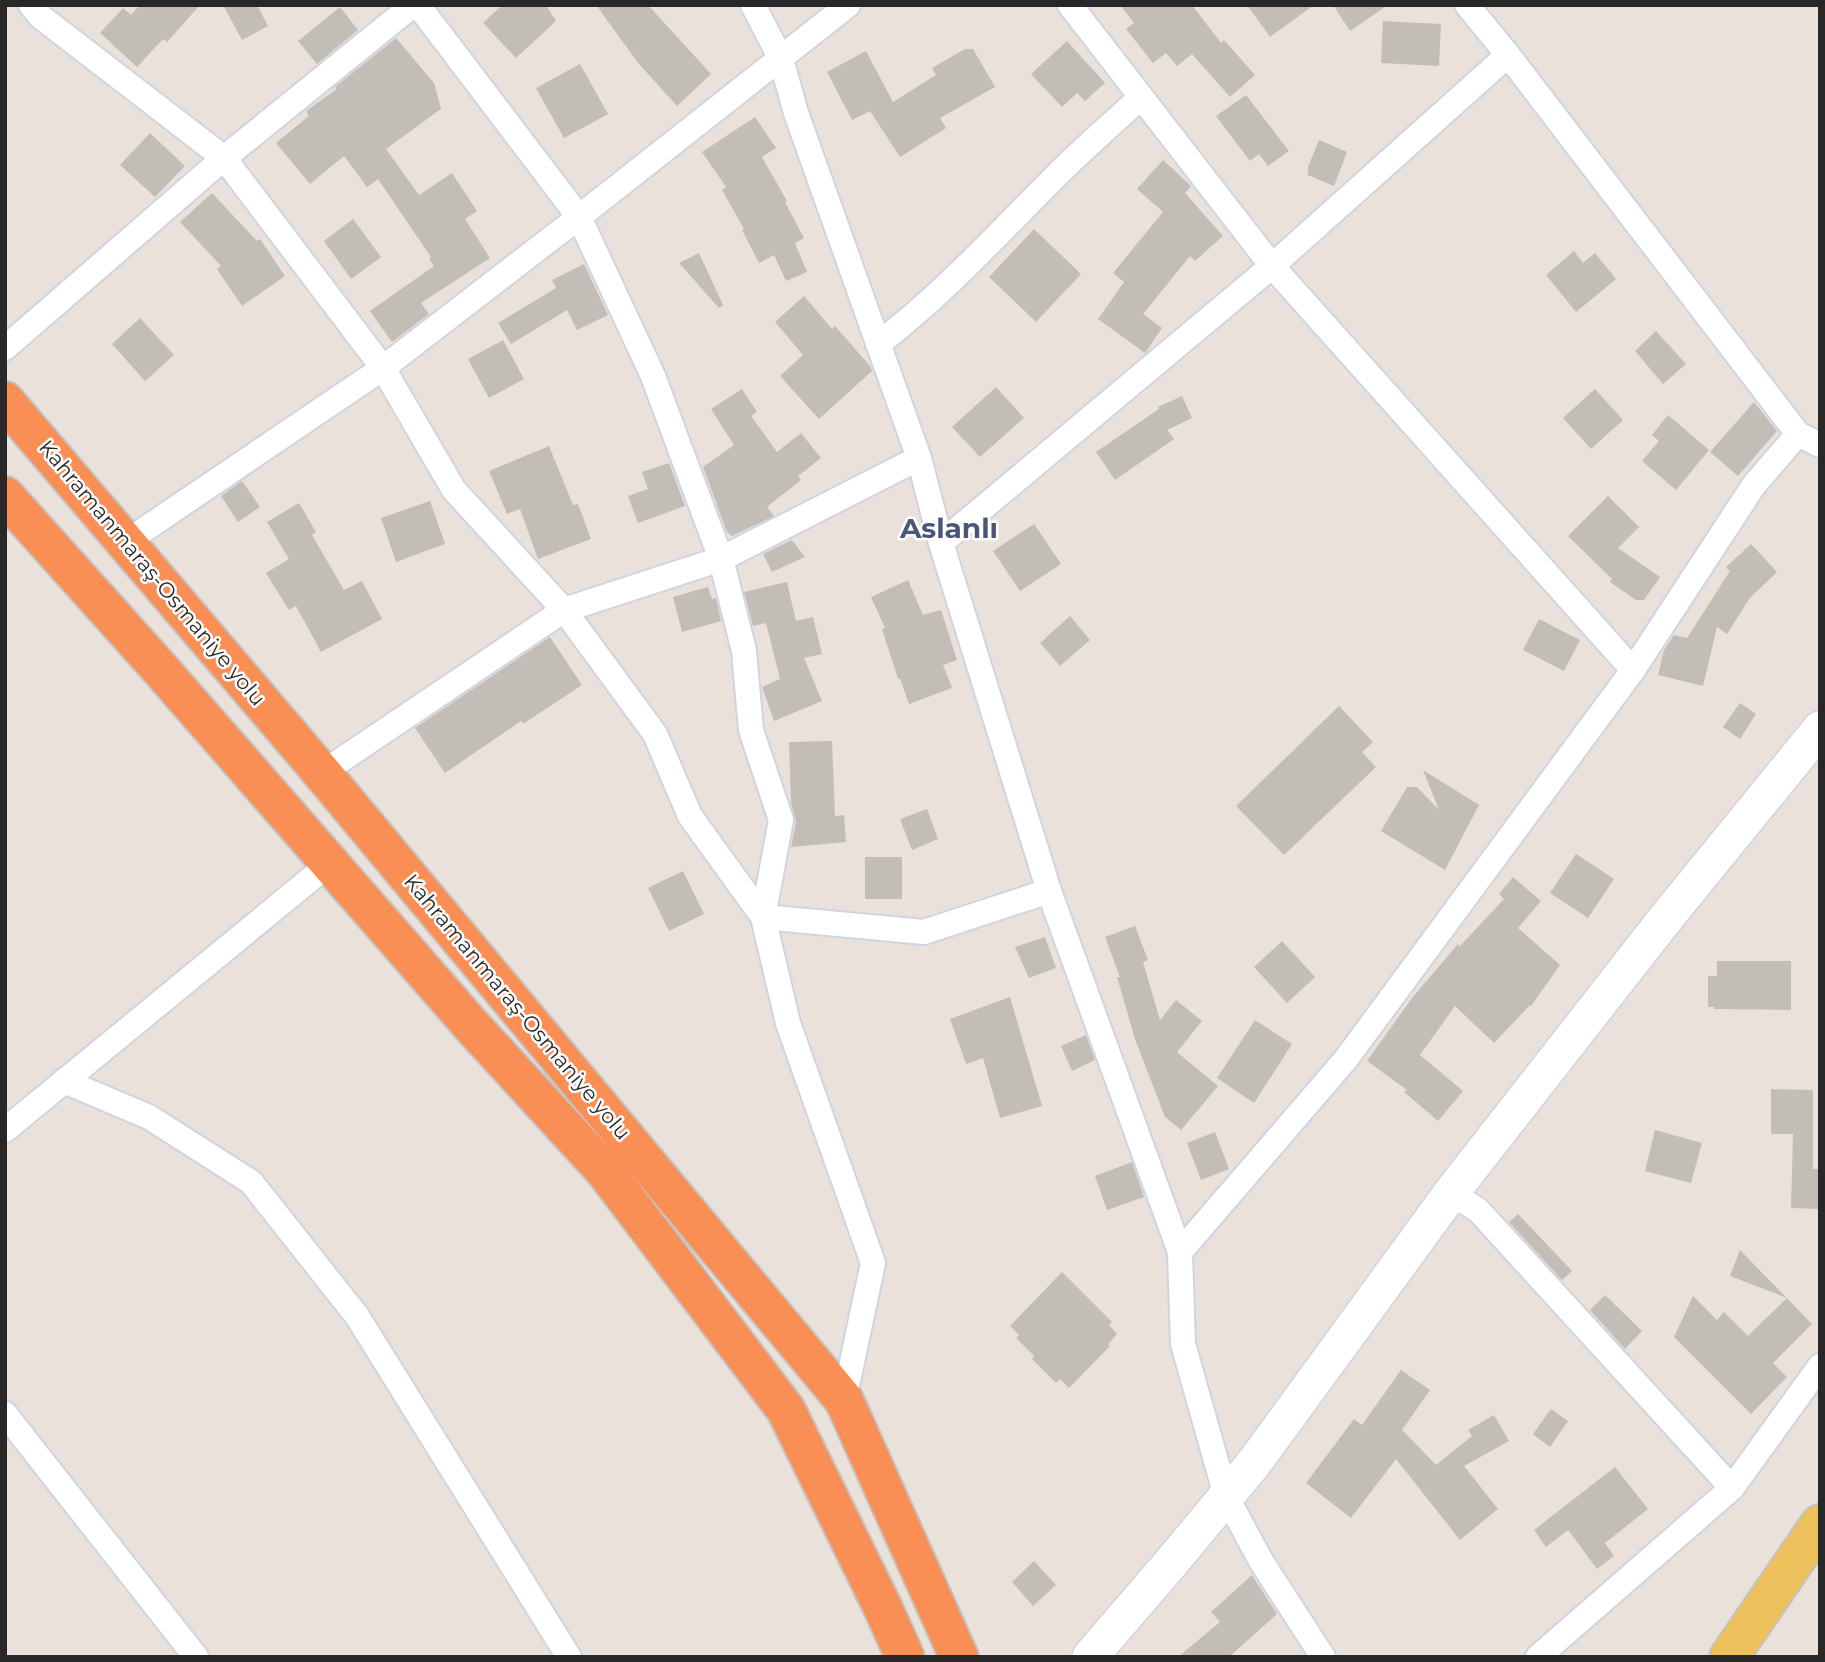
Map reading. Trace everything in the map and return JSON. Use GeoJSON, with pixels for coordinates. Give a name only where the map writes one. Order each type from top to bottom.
{"type":"FeatureCollection","features":[{"type":"Feature","properties":{"kind":"highway","name":"Kahramanmaraş-Osmaniye yolu"},"geometry":{"type":"LineString","coordinates":[[5,401],[322,773],[844,1400],[959,1657]]}},
{"type":"Feature","properties":{"kind":"highway","name":"Kahramanmaraş-Osmaniye yolu"},"geometry":{"type":"LineString","coordinates":[[5,496],[470,1024],[605,1171],[786,1410],[905,1657]]}},
{"type":"Feature","properties":{"kind":"main road"},"geometry":{"type":"LineString","coordinates":[[1729,1657],[1820,1524]]}},
{"type":"Feature","properties":{"kind":"street"},"geometry":{"type":"LineString","coordinates":[[31,5],[41,17],[224,158],[383,369],[454,490],[564,610],[655,734],[690,816],[763,916],[788,1023],[873,1263],[844,1400]]}},
{"type":"Feature","properties":{"kind":"street"},"geometry":{"type":"LineString","coordinates":[[5,348],[224,158],[416,5],[579,217],[653,376],[721,559],[744,652],[751,730],[781,820],[763,916]]}},
{"type":"Feature","properties":{"kind":"street"},"geometry":{"type":"LineString","coordinates":[[753,5],[781,59],[796,113],[919,458],[941,543],[1049,891],[1180,1252],[1183,1344],[1226,1496],[1261,1560],[1323,1657]]}},
{"type":"Feature","properties":{"kind":"street"},"geometry":{"type":"LineString","coordinates":[[126,542],[383,369],[848,5]]}},
{"type":"Feature","properties":{"kind":"street"},"geometry":{"type":"LineString","coordinates":[[1070,5],[1272,266],[1633,670]]}},
{"type":"Feature","properties":{"kind":"street"},"geometry":{"type":"LineString","coordinates":[[1180,1252],[1346,1059],[1633,670],[1754,485],[1809,440],[1467,5]]}},
{"type":"Feature","properties":{"kind":"street"},"geometry":{"type":"LineString","coordinates":[[941,543],[1272,266],[1508,55]]}},
{"type":"Feature","properties":{"kind":"street"},"geometry":{"type":"LineString","coordinates":[[878,344],[908,321],[978,256],[1053,179],[1141,97]]}},
{"type":"Feature","properties":{"kind":"street"},"geometry":{"type":"LineString","coordinates":[[322,773],[564,610],[721,559],[919,458]]}},
{"type":"Feature","properties":{"kind":"street"},"geometry":{"type":"LineString","coordinates":[[1090,1657],[1254,1463],[1451,1193],[1666,918],[1820,729]]}},
{"type":"Feature","properties":{"kind":"street"},"geometry":{"type":"LineString","coordinates":[[5,1130],[329,864]]}},
{"type":"Feature","properties":{"kind":"street"},"geometry":{"type":"LineString","coordinates":[[763,916],[924,932],[1049,891]]}},
{"type":"Feature","properties":{"kind":"street"},"geometry":{"type":"LineString","coordinates":[[64,1081],[149,1117],[251,1182],[357,1316],[569,1657]]}},
{"type":"Feature","properties":{"kind":"street"},"geometry":{"type":"LineString","coordinates":[[1451,1193],[1478,1210],[1732,1488]]}},
{"type":"Feature","properties":{"kind":"street"},"geometry":{"type":"LineString","coordinates":[[1538,1657],[1732,1488],[1820,1366]]}},
{"type":"Feature","properties":{"kind":"street"},"geometry":{"type":"LineString","coordinates":[[5,1415],[196,1657]]}},
{"type":"Feature","properties":{"kind":"building"},"geometry":{"type":"Polygon","coordinates":[[[140,5],[200,5],[167,42],[163,39],[137,67],[100,33],[123,8],[131,15],[140,5]]]}},
{"type":"Feature","properties":{"kind":"building"},"geometry":{"type":"Polygon","coordinates":[[[223,5],[257,5],[268,26],[242,40],[223,5]]]}},
{"type":"Feature","properties":{"kind":"building"},"geometry":{"type":"Polygon","coordinates":[[[502,5],[546,5],[556,21],[516,58],[483,23],[502,5]]]}},
{"type":"Feature","properties":{"kind":"building"},"geometry":{"type":"Polygon","coordinates":[[[596,5],[648,5],[711,74],[677,106],[639,64],[596,5]]]}},
{"type":"Feature","properties":{"kind":"building"},"geometry":{"type":"Polygon","coordinates":[[[1120,5],[1192,5],[1221,43],[1224,40],[1255,75],[1230,97],[1192,54],[1177,66],[1166,53],[1153,63],[1126,29],[1134,23],[1120,5]]]}},
{"type":"Feature","properties":{"kind":"building"},"geometry":{"type":"Polygon","coordinates":[[[1247,5],[1314,5],[1270,37],[1247,5]]]}},
{"type":"Feature","properties":{"kind":"building"},"geometry":{"type":"Polygon","coordinates":[[[1333,5],[1388,5],[1350,31],[1333,5]]]}},
{"type":"Feature","properties":{"kind":"building"},"geometry":{"type":"Polygon","coordinates":[[[340,7],[358,30],[317,64],[298,41],[340,7]]]}},
{"type":"Feature","properties":{"kind":"building"},"geometry":{"type":"Polygon","coordinates":[[[1383,21],[1441,24],[1439,66],[1381,63],[1383,21]]]}},
{"type":"Feature","properties":{"kind":"building"},"geometry":{"type":"Polygon","coordinates":[[[396,38],[434,83],[441,109],[386,149],[419,195],[452,173],[477,211],[465,219],[490,258],[421,303],[429,314],[392,342],[370,311],[434,266],[429,259],[431,257],[378,179],[367,187],[344,156],[310,184],[276,143],[309,116],[306,111],[337,89],[335,87],[396,38]]]}},
{"type":"Feature","properties":{"kind":"building"},"geometry":{"type":"Polygon","coordinates":[[[1067,41],[1105,83],[1085,101],[1077,93],[1062,107],[1031,74],[1067,41]]]}},
{"type":"Feature","properties":{"kind":"building"},"geometry":{"type":"Polygon","coordinates":[[[965,49],[973,49],[995,87],[940,118],[946,128],[900,157],[870,111],[852,120],[827,72],[866,51],[893,102],[936,75],[932,68],[965,49]]]}},
{"type":"Feature","properties":{"kind":"building"},"geometry":{"type":"Polygon","coordinates":[[[580,64],[608,114],[564,138],[536,88],[580,64]]]}},
{"type":"Feature","properties":{"kind":"building"},"geometry":{"type":"Polygon","coordinates":[[[1246,95],[1289,151],[1268,166],[1259,154],[1250,161],[1216,116],[1246,95]]]}},
{"type":"Feature","properties":{"kind":"building"},"geometry":{"type":"Polygon","coordinates":[[[755,117],[776,148],[762,157],[804,238],[795,243],[807,272],[786,281],[774,255],[759,263],[722,190],[726,187],[702,152],[755,117]]]}},
{"type":"Feature","properties":{"kind":"building"},"geometry":{"type":"Polygon","coordinates":[[[150,133],[185,166],[155,197],[120,165],[150,133]]]}},
{"type":"Feature","properties":{"kind":"building"},"geometry":{"type":"Polygon","coordinates":[[[1319,140],[1347,152],[1334,186],[1308,175],[1308,167],[1319,140]]]}},
{"type":"Feature","properties":{"kind":"building"},"geometry":{"type":"Polygon","coordinates":[[[1163,160],[1191,186],[1185,193],[1223,236],[1195,261],[1190,256],[1143,314],[1162,328],[1145,353],[1098,319],[1124,282],[1113,273],[1163,212],[1137,189],[1163,160]]]}},
{"type":"Feature","properties":{"kind":"building"},"geometry":{"type":"Polygon","coordinates":[[[212,193],[257,241],[260,239],[285,276],[242,306],[217,269],[221,266],[180,222],[212,193]]]}},
{"type":"Feature","properties":{"kind":"building"},"geometry":{"type":"Polygon","coordinates":[[[353,219],[381,257],[351,279],[324,241],[353,219]]]}},
{"type":"Feature","properties":{"kind":"building"},"geometry":{"type":"Polygon","coordinates":[[[1034,229],[1081,274],[1036,322],[989,277],[1034,229]]]}},
{"type":"Feature","properties":{"kind":"building"},"geometry":{"type":"Polygon","coordinates":[[[1574,251],[1583,263],[1595,253],[1616,279],[1576,312],[1546,275],[1574,251]]]}},
{"type":"Feature","properties":{"kind":"building"},"geometry":{"type":"Polygon","coordinates":[[[699,253],[723,305],[719,308],[679,263],[699,253]]]}},
{"type":"Feature","properties":{"kind":"building"},"geometry":{"type":"Polygon","coordinates":[[[584,264],[608,315],[577,330],[567,310],[511,344],[498,323],[556,288],[552,280],[584,264]]]}},
{"type":"Feature","properties":{"kind":"building"},"geometry":{"type":"Polygon","coordinates":[[[804,296],[832,329],[835,326],[872,371],[819,419],[780,376],[803,355],[775,322],[804,296]]]}},
{"type":"Feature","properties":{"kind":"building"},"geometry":{"type":"Polygon","coordinates":[[[140,318],[174,355],[145,381],[112,344],[140,318]]]}},
{"type":"Feature","properties":{"kind":"building"},"geometry":{"type":"Polygon","coordinates":[[[1656,331],[1686,364],[1663,384],[1635,351],[1656,331]]]}},
{"type":"Feature","properties":{"kind":"building"},"geometry":{"type":"Polygon","coordinates":[[[503,340],[524,379],[489,398],[468,359],[503,340]]]}},
{"type":"Feature","properties":{"kind":"building"},"geometry":{"type":"Polygon","coordinates":[[[996,387],[1024,418],[980,457],[952,427],[996,387]]]}},
{"type":"Feature","properties":{"kind":"building"},"geometry":{"type":"Polygon","coordinates":[[[742,389],[757,412],[751,416],[777,452],[801,433],[821,458],[798,476],[801,480],[767,507],[774,516],[732,536],[727,532],[703,467],[734,445],[711,409],[742,389]]]}},
{"type":"Feature","properties":{"kind":"building"},"geometry":{"type":"Polygon","coordinates":[[[1595,389],[1623,420],[1591,449],[1563,418],[1595,389]]]}},
{"type":"Feature","properties":{"kind":"building"},"geometry":{"type":"Polygon","coordinates":[[[1182,396],[1192,418],[1167,430],[1174,439],[1115,480],[1096,452],[1159,409],[1158,407],[1182,396]]]}},
{"type":"Feature","properties":{"kind":"building"},"geometry":{"type":"Polygon","coordinates":[[[1754,402],[1777,431],[1738,476],[1710,452],[1754,402]]]}},
{"type":"Feature","properties":{"kind":"building"},"geometry":{"type":"Polygon","coordinates":[[[1668,415],[1709,450],[1676,490],[1642,461],[1659,441],[1652,435],[1668,415]]]}},
{"type":"Feature","properties":{"kind":"building"},"geometry":{"type":"Polygon","coordinates":[[[549,446],[573,505],[578,504],[591,539],[538,559],[520,509],[507,514],[489,471],[549,446]]]}},
{"type":"Feature","properties":{"kind":"building"},"geometry":{"type":"Polygon","coordinates":[[[669,463],[685,506],[638,523],[628,496],[648,489],[642,472],[669,463]]]}},
{"type":"Feature","properties":{"kind":"building"},"geometry":{"type":"Polygon","coordinates":[[[242,481],[260,507],[238,522],[221,496],[242,481]]]}},
{"type":"Feature","properties":{"kind":"building"},"geometry":{"type":"Polygon","coordinates":[[[1608,496],[1639,527],[1618,548],[1660,577],[1644,600],[1636,600],[1610,582],[1612,579],[1568,536],[1608,496]]]}},
{"type":"Feature","properties":{"kind":"building"},"geometry":{"type":"Polygon","coordinates":[[[430,501],[445,544],[396,562],[381,518],[430,501]]]}},
{"type":"Feature","properties":{"kind":"building"},"geometry":{"type":"Polygon","coordinates":[[[299,503],[316,532],[312,535],[344,590],[362,581],[382,619],[321,652],[296,606],[289,610],[266,573],[289,559],[267,522],[299,503]]]}},
{"type":"Feature","properties":{"kind":"building"},"geometry":{"type":"Polygon","coordinates":[[[1034,524],[1061,564],[1020,591],[993,551],[1034,524]]]}},
{"type":"Feature","properties":{"kind":"building"},"geometry":{"type":"Polygon","coordinates":[[[792,540],[805,557],[772,572],[763,554],[792,540]]]}},
{"type":"Feature","properties":{"kind":"building"},"geometry":{"type":"Polygon","coordinates":[[[1751,544],[1777,572],[1749,599],[1727,634],[1717,627],[1703,686],[1658,675],[1664,650],[1674,635],[1687,638],[1730,571],[1726,567],[1751,544]]]}},
{"type":"Feature","properties":{"kind":"building"},"geometry":{"type":"Polygon","coordinates":[[[908,580],[923,615],[941,610],[957,660],[943,665],[952,688],[909,704],[882,629],[885,628],[871,597],[908,580]]]}},
{"type":"Feature","properties":{"kind":"building"},"geometry":{"type":"Polygon","coordinates":[[[787,582],[796,621],[813,617],[822,654],[804,658],[822,701],[774,721],[762,687],[780,679],[766,623],[753,626],[744,592],[787,582]]]}},
{"type":"Feature","properties":{"kind":"building"},"geometry":{"type":"Polygon","coordinates":[[[708,587],[712,599],[716,598],[721,621],[682,632],[673,597],[708,587]]]}},
{"type":"Feature","properties":{"kind":"building"},"geometry":{"type":"Polygon","coordinates":[[[1070,616],[1090,640],[1060,666],[1040,643],[1070,616]]]}},
{"type":"Feature","properties":{"kind":"building"},"geometry":{"type":"Polygon","coordinates":[[[1539,619],[1580,640],[1564,671],[1523,650],[1539,619]]]}},
{"type":"Feature","properties":{"kind":"building"},"geometry":{"type":"Polygon","coordinates":[[[550,637],[582,685],[523,724],[521,721],[445,773],[415,728],[550,637]]]}},
{"type":"Feature","properties":{"kind":"building"},"geometry":{"type":"Polygon","coordinates":[[[1740,703],[1756,714],[1740,739],[1723,727],[1740,703]]]}},
{"type":"Feature","properties":{"kind":"building"},"geometry":{"type":"Polygon","coordinates":[[[1339,706],[1373,742],[1362,752],[1376,767],[1284,855],[1236,806],[1339,706]]]}},
{"type":"Feature","properties":{"kind":"building"},"geometry":{"type":"Polygon","coordinates":[[[832,741],[835,816],[844,815],[846,842],[791,847],[796,822],[791,803],[789,742],[832,741]]]}},
{"type":"Feature","properties":{"kind":"building"},"geometry":{"type":"Polygon","coordinates":[[[1423,770],[1479,805],[1445,870],[1381,831],[1407,787],[1417,787],[1439,810],[1423,770]]]}},
{"type":"Feature","properties":{"kind":"building"},"geometry":{"type":"Polygon","coordinates":[[[927,809],[938,839],[912,850],[900,819],[927,809]]]}},
{"type":"Feature","properties":{"kind":"building"},"geometry":{"type":"Polygon","coordinates":[[[1576,854],[1614,879],[1588,918],[1550,893],[1576,854]]]}},
{"type":"Feature","properties":{"kind":"building"},"geometry":{"type":"Polygon","coordinates":[[[865,857],[902,857],[902,899],[865,899],[865,857]]]}},
{"type":"Feature","properties":{"kind":"building"},"geometry":{"type":"Polygon","coordinates":[[[683,871],[704,914],[669,931],[648,888],[683,871]]]}},
{"type":"Feature","properties":{"kind":"building"},"geometry":{"type":"Polygon","coordinates":[[[1513,877],[1541,901],[1518,928],[1560,965],[1531,1006],[1494,1043],[1455,1006],[1420,1055],[1463,1091],[1438,1121],[1404,1092],[1407,1090],[1367,1061],[1412,998],[1458,944],[1460,946],[1504,899],[1499,894],[1513,877]]]}},
{"type":"Feature","properties":{"kind":"building"},"geometry":{"type":"Polygon","coordinates":[[[1135,926],[1148,960],[1143,962],[1160,1020],[1176,1000],[1202,1021],[1177,1052],[1218,1086],[1181,1130],[1165,1117],[1135,1039],[1117,977],[1120,977],[1105,937],[1135,926]]]}},
{"type":"Feature","properties":{"kind":"building"},"geometry":{"type":"Polygon","coordinates":[[[1045,937],[1056,968],[1029,978],[1015,947],[1045,937]]]}},
{"type":"Feature","properties":{"kind":"building"},"geometry":{"type":"Polygon","coordinates":[[[1282,941],[1315,977],[1287,1003],[1254,967],[1282,941]]]}},
{"type":"Feature","properties":{"kind":"building"},"geometry":{"type":"Polygon","coordinates":[[[1717,961],[1791,961],[1791,1010],[1708,1007],[1708,976],[1717,976],[1717,961]]]}},
{"type":"Feature","properties":{"kind":"building"},"geometry":{"type":"Polygon","coordinates":[[[1010,997],[1042,1106],[1000,1118],[983,1058],[966,1064],[950,1019],[1010,997]]]}},
{"type":"Feature","properties":{"kind":"building"},"geometry":{"type":"Polygon","coordinates":[[[1255,1020],[1292,1044],[1254,1103],[1217,1078],[1255,1020]]]}},
{"type":"Feature","properties":{"kind":"building"},"geometry":{"type":"Polygon","coordinates":[[[1086,1035],[1095,1060],[1072,1071],[1061,1046],[1086,1035]]]}},
{"type":"Feature","properties":{"kind":"building"},"geometry":{"type":"Polygon","coordinates":[[[1771,1089],[1813,1090],[1813,1169],[1820,1169],[1820,1209],[1791,1208],[1793,1134],[1771,1134],[1771,1089]]]}},
{"type":"Feature","properties":{"kind":"building"},"geometry":{"type":"Polygon","coordinates":[[[1655,1130],[1702,1143],[1691,1183],[1645,1171],[1655,1130]]]}},
{"type":"Feature","properties":{"kind":"building"},"geometry":{"type":"Polygon","coordinates":[[[1215,1132],[1229,1169],[1201,1180],[1187,1143],[1215,1132]]]}},
{"type":"Feature","properties":{"kind":"building"},"geometry":{"type":"Polygon","coordinates":[[[1132,1162],[1144,1197],[1107,1210],[1095,1176],[1132,1162]]]}},
{"type":"Feature","properties":{"kind":"building"},"geometry":{"type":"Polygon","coordinates":[[[1518,1214],[1572,1271],[1562,1280],[1509,1222],[1518,1214]]]}},
{"type":"Feature","properties":{"kind":"building"},"geometry":{"type":"Polygon","coordinates":[[[1740,1250],[1787,1298],[1730,1276],[1740,1250]]]}},
{"type":"Feature","properties":{"kind":"building"},"geometry":{"type":"Polygon","coordinates":[[[1062,1272],[1112,1322],[1109,1325],[1117,1334],[1108,1344],[1110,1346],[1069,1388],[1060,1379],[1056,1383],[1032,1359],[1034,1356],[1016,1338],[1019,1335],[1010,1326],[1062,1272]]]}},
{"type":"Feature","properties":{"kind":"building"},"geometry":{"type":"Polygon","coordinates":[[[1605,1295],[1642,1331],[1625,1349],[1590,1310],[1605,1295]]]}},
{"type":"Feature","properties":{"kind":"building"},"geometry":{"type":"Polygon","coordinates":[[[1693,1296],[1717,1320],[1724,1312],[1748,1336],[1787,1298],[1812,1324],[1773,1363],[1787,1377],[1751,1414],[1674,1337],[1693,1296]]]}},
{"type":"Feature","properties":{"kind":"building"},"geometry":{"type":"Polygon","coordinates":[[[1401,1370],[1430,1390],[1402,1430],[1436,1465],[1472,1436],[1468,1430],[1494,1415],[1509,1441],[1464,1466],[1498,1509],[1460,1540],[1396,1459],[1351,1518],[1306,1483],[1354,1419],[1362,1425],[1401,1370]]]}},
{"type":"Feature","properties":{"kind":"building"},"geometry":{"type":"Polygon","coordinates":[[[1551,1409],[1568,1421],[1550,1447],[1533,1434],[1551,1409]]]}},
{"type":"Feature","properties":{"kind":"building"},"geometry":{"type":"Polygon","coordinates":[[[1615,1467],[1648,1509],[1605,1543],[1614,1556],[1597,1569],[1568,1530],[1546,1547],[1534,1530],[1615,1467]]]}},
{"type":"Feature","properties":{"kind":"building"},"geometry":{"type":"Polygon","coordinates":[[[1034,1561],[1056,1585],[1033,1606],[1012,1582],[1034,1561]]]}},
{"type":"Feature","properties":{"kind":"building"},"geometry":{"type":"Polygon","coordinates":[[[1252,1575],[1277,1614],[1229,1657],[1178,1657],[1220,1622],[1211,1612],[1252,1575]]]}},
{"type":"Feature","properties":{"kind":"district","name":"Aslanlı"},"geometry":{"type":"Point","coordinates":[949,528]}}]}
